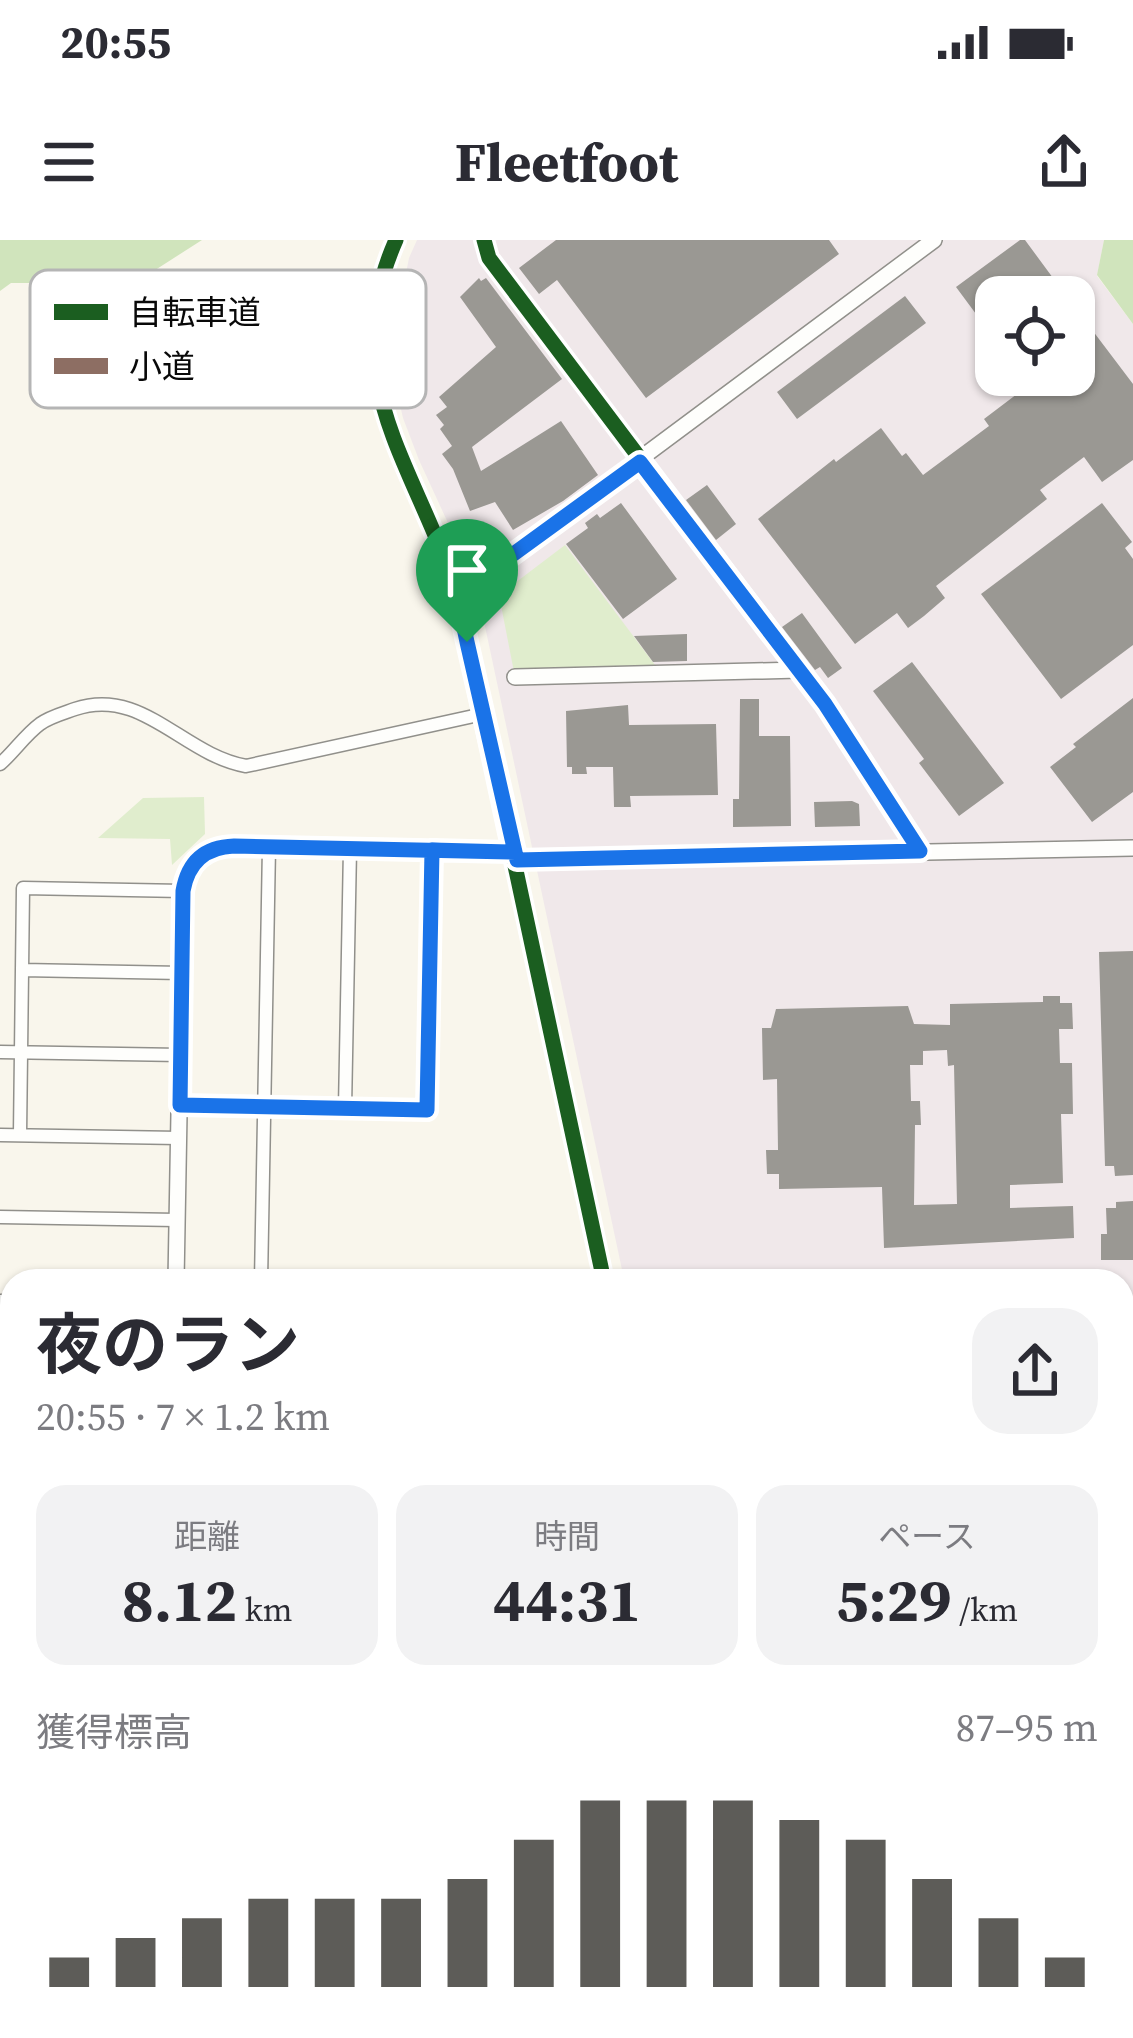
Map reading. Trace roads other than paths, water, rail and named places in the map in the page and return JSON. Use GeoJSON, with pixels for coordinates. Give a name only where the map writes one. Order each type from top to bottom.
{"type":"FeatureCollection","features":[{"type":"Feature","properties":{"kind":"street"},"geometry":{"type":"LineString","coordinates":[[384,270],[396,240]]}},
{"type":"Feature","properties":{"kind":"street"},"geometry":{"type":"LineString","coordinates":[[484,240],[489,258],[800,670],[920,851]]}},
{"type":"Feature","properties":{"kind":"street"},"geometry":{"type":"LineString","coordinates":[[457,595],[934,240]]}},
{"type":"Feature","properties":{"kind":"street"},"geometry":{"type":"LineString","coordinates":[[383,408],[457,595],[602,1269]]}},
{"type":"Feature","properties":{"kind":"street"},"geometry":{"type":"LineString","coordinates":[[515,677],[800,670]]}},
{"type":"Feature","properties":{"kind":"street"},"geometry":{"type":"LineString","coordinates":[[0,764],[42,722],[93,703],[138,709],[197,750],[221,762],[246,766],[483,714]]}},
{"type":"Feature","properties":{"kind":"street"},"geometry":{"type":"LineString","coordinates":[[176,1269],[183,891],[190,867],[207,851],[219,846],[516,856],[1133,848]]}},
{"type":"Feature","properties":{"kind":"street"},"geometry":{"type":"LineString","coordinates":[[261,1269],[268,847]]}},
{"type":"Feature","properties":{"kind":"street"},"geometry":{"type":"LineString","coordinates":[[345,1108],[350,849]]}},
{"type":"Feature","properties":{"kind":"street"},"geometry":{"type":"LineString","coordinates":[[180,1105],[427,1110],[432,850]]}},
{"type":"Feature","properties":{"kind":"street"},"geometry":{"type":"LineString","coordinates":[[20,1135],[22,889],[183,891]]}},
{"type":"Feature","properties":{"kind":"street"},"geometry":{"type":"LineString","coordinates":[[22,970],[182,973]]}},
{"type":"Feature","properties":{"kind":"street"},"geometry":{"type":"LineString","coordinates":[[0,1052],[181,1055]]}},
{"type":"Feature","properties":{"kind":"street"},"geometry":{"type":"LineString","coordinates":[[0,1135],[179,1138]]}},
{"type":"Feature","properties":{"kind":"street"},"geometry":{"type":"LineString","coordinates":[[0,1217],[177,1220]]}}]}
